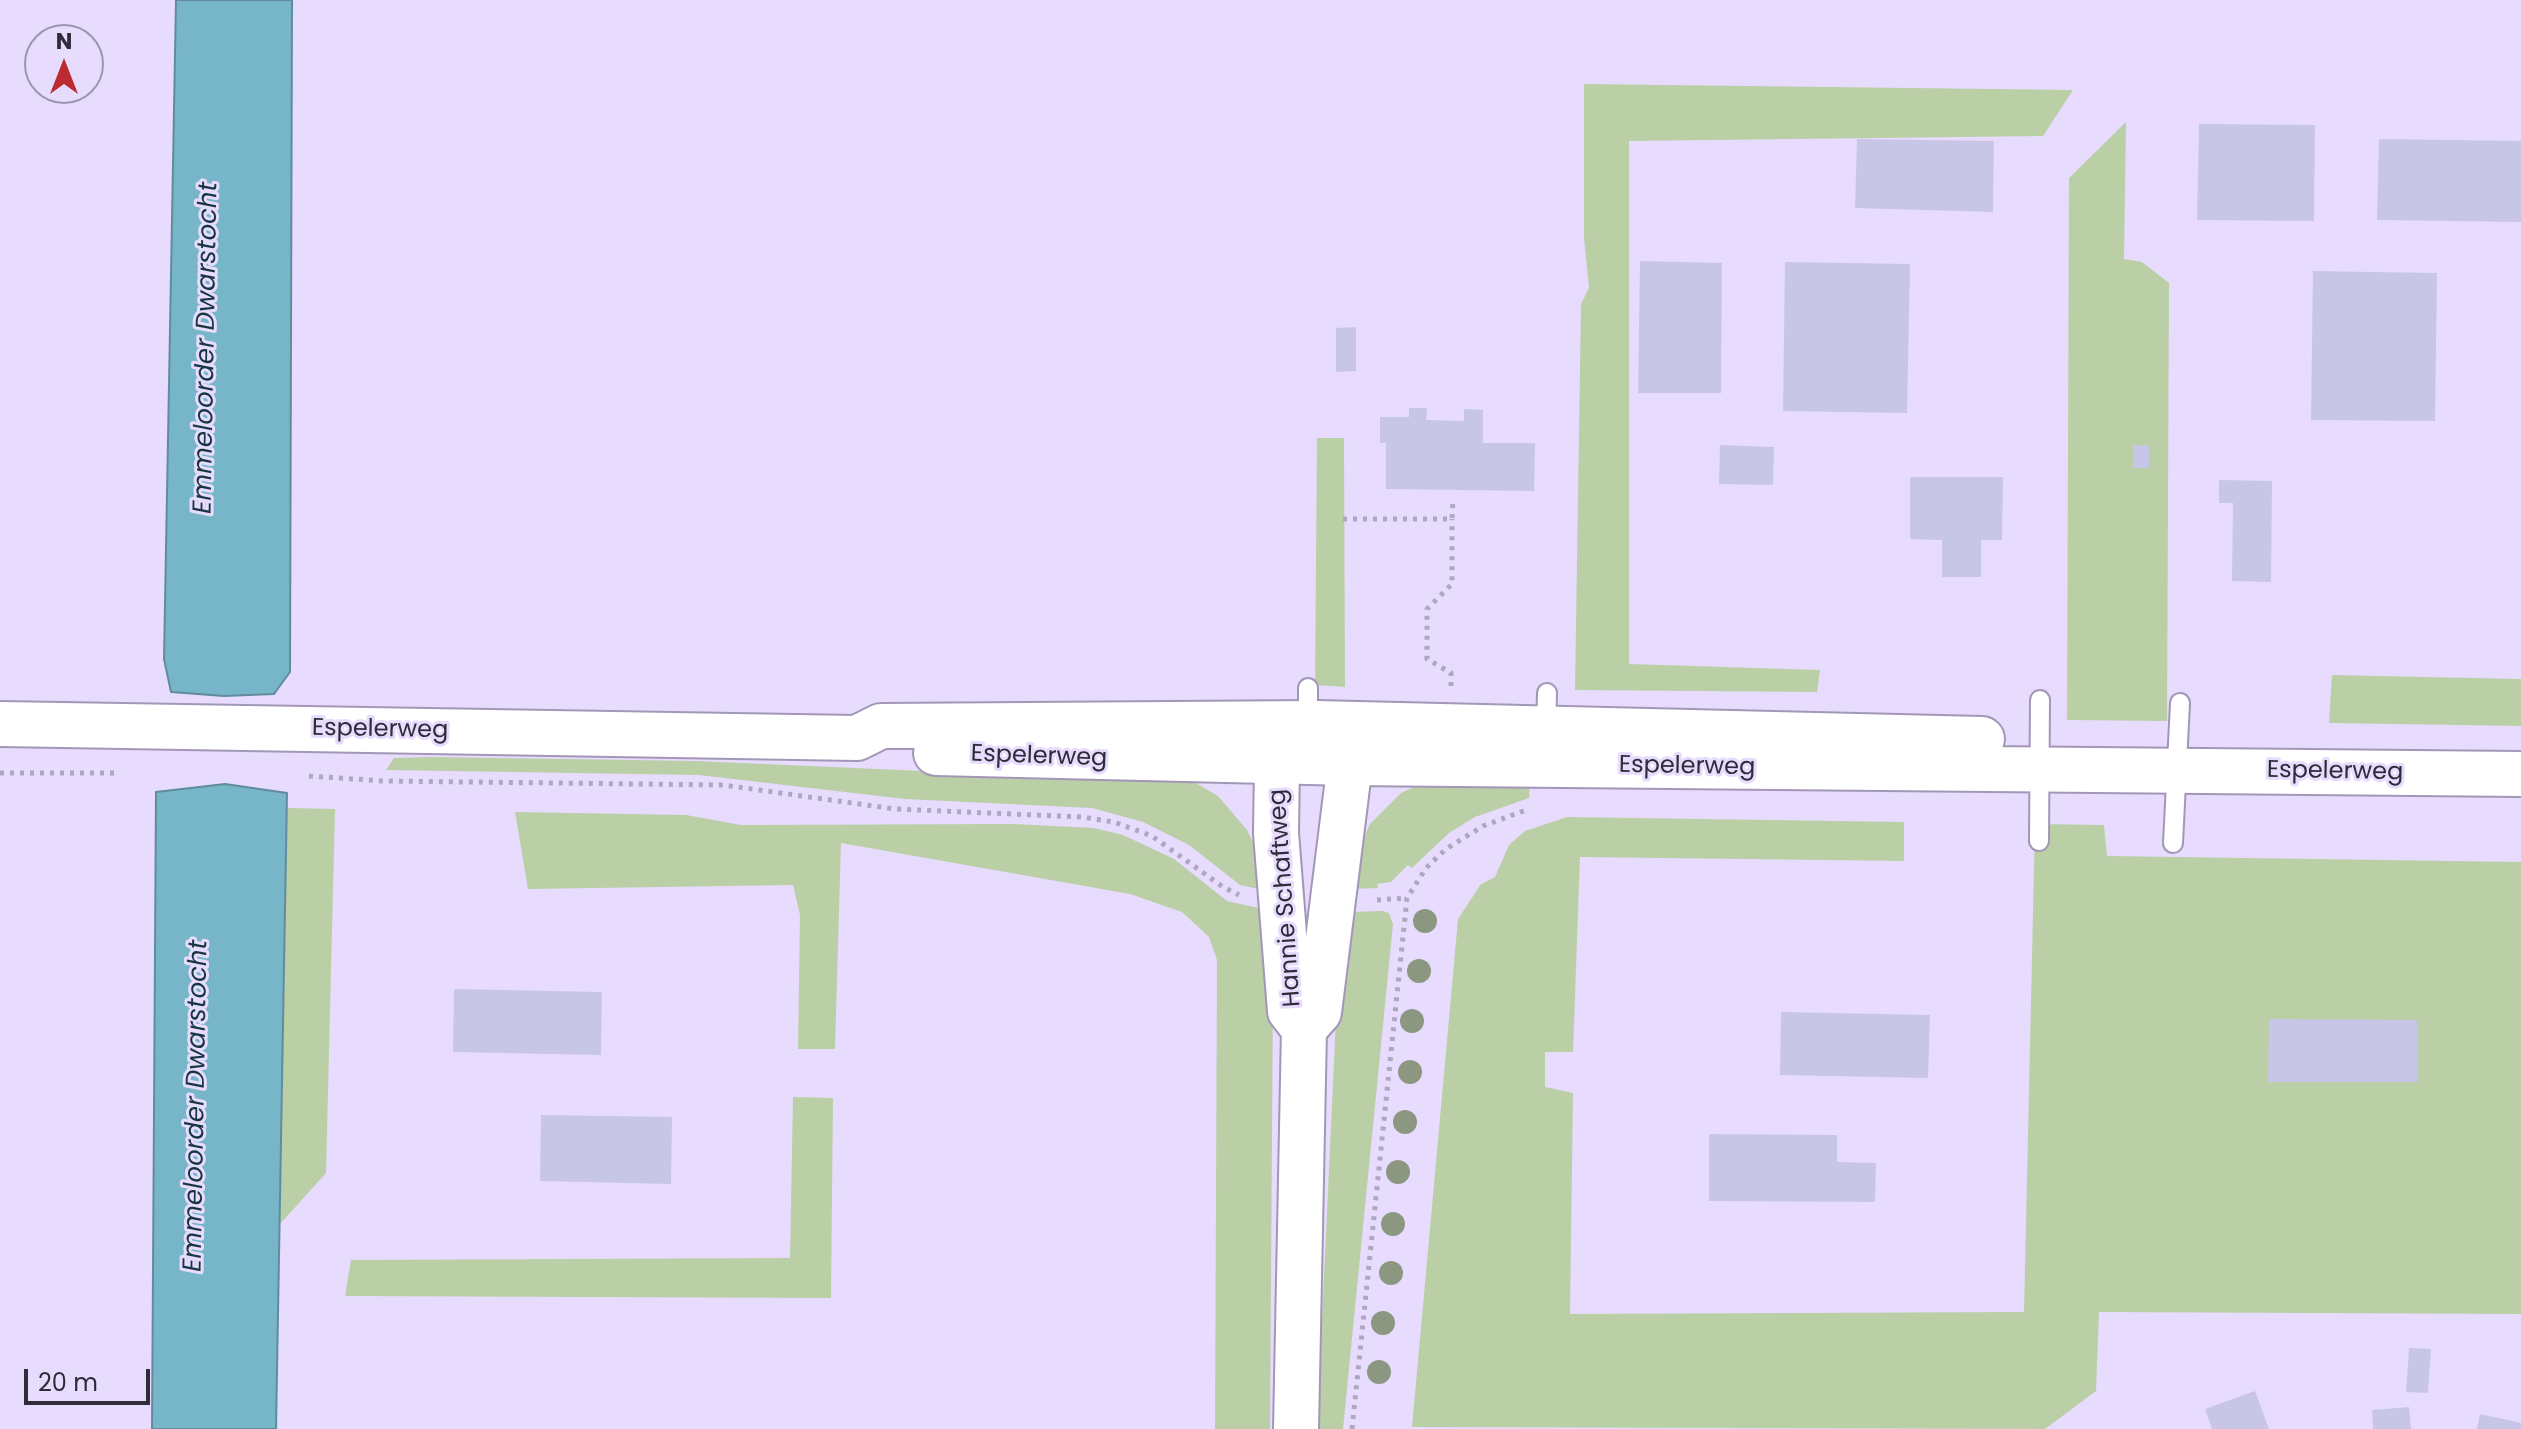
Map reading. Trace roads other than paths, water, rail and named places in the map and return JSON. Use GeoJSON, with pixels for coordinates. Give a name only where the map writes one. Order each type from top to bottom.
{"type":"FeatureCollection","features":[{"type":"Feature","properties":{"kind":"main road","name":"Espelerweg"},"geometry":{"type":"LineString","coordinates":[[0,724],[857,738],[881,726],[1312,706],[1546,729],[2039,737],[2176,758],[2521,774]]}},
{"type":"Feature","properties":{"kind":"main road","name":"Hannie Schaftweg"},"geometry":{"type":"LineString","coordinates":[[1296,1429],[1304,1029],[1290,1011],[1276,833],[1277,763],[1312,706]]}},
{"type":"Feature","properties":{"kind":"main road"},"geometry":{"type":"LineString","coordinates":[[1312,706],[1350,763]]}},
{"type":"Feature","properties":{"kind":"main road","name":"Espelerweg"},"geometry":{"type":"LineString","coordinates":[[857,738],[881,751],[1350,763],[1546,729]]}},
{"type":"Feature","properties":{"kind":"main road","name":"Espelerweg"},"geometry":{"type":"LineString","coordinates":[[2176,758],[2521,752]]}},
{"type":"Feature","properties":{"kind":"main road","name":"Hannie Schaftweg"},"geometry":{"type":"LineString","coordinates":[[1304,1029],[1319,1012],[1350,763]]}},
{"type":"Feature","properties":{"kind":"lane"},"geometry":{"type":"LineString","coordinates":[[2173,843],[2180,703]]}},
{"type":"Feature","properties":{"kind":"lane"},"geometry":{"type":"LineString","coordinates":[[2039,737],[2039,841]]}},
{"type":"Feature","properties":{"kind":"water","name":"Emmeloorder Dwarstocht"},"geometry":{"type":"Polygon","coordinates":[[[176,0],[292,0],[290,672],[274,694],[224,696],[171,692],[164,659],[176,0]]]}},
{"type":"Feature","properties":{"kind":"water","name":"Emmeloorder Dwarstocht"},"geometry":{"type":"Polygon","coordinates":[[[225,784],[287,793],[276,1429],[152,1429],[156,792],[225,784]]]}}]}
